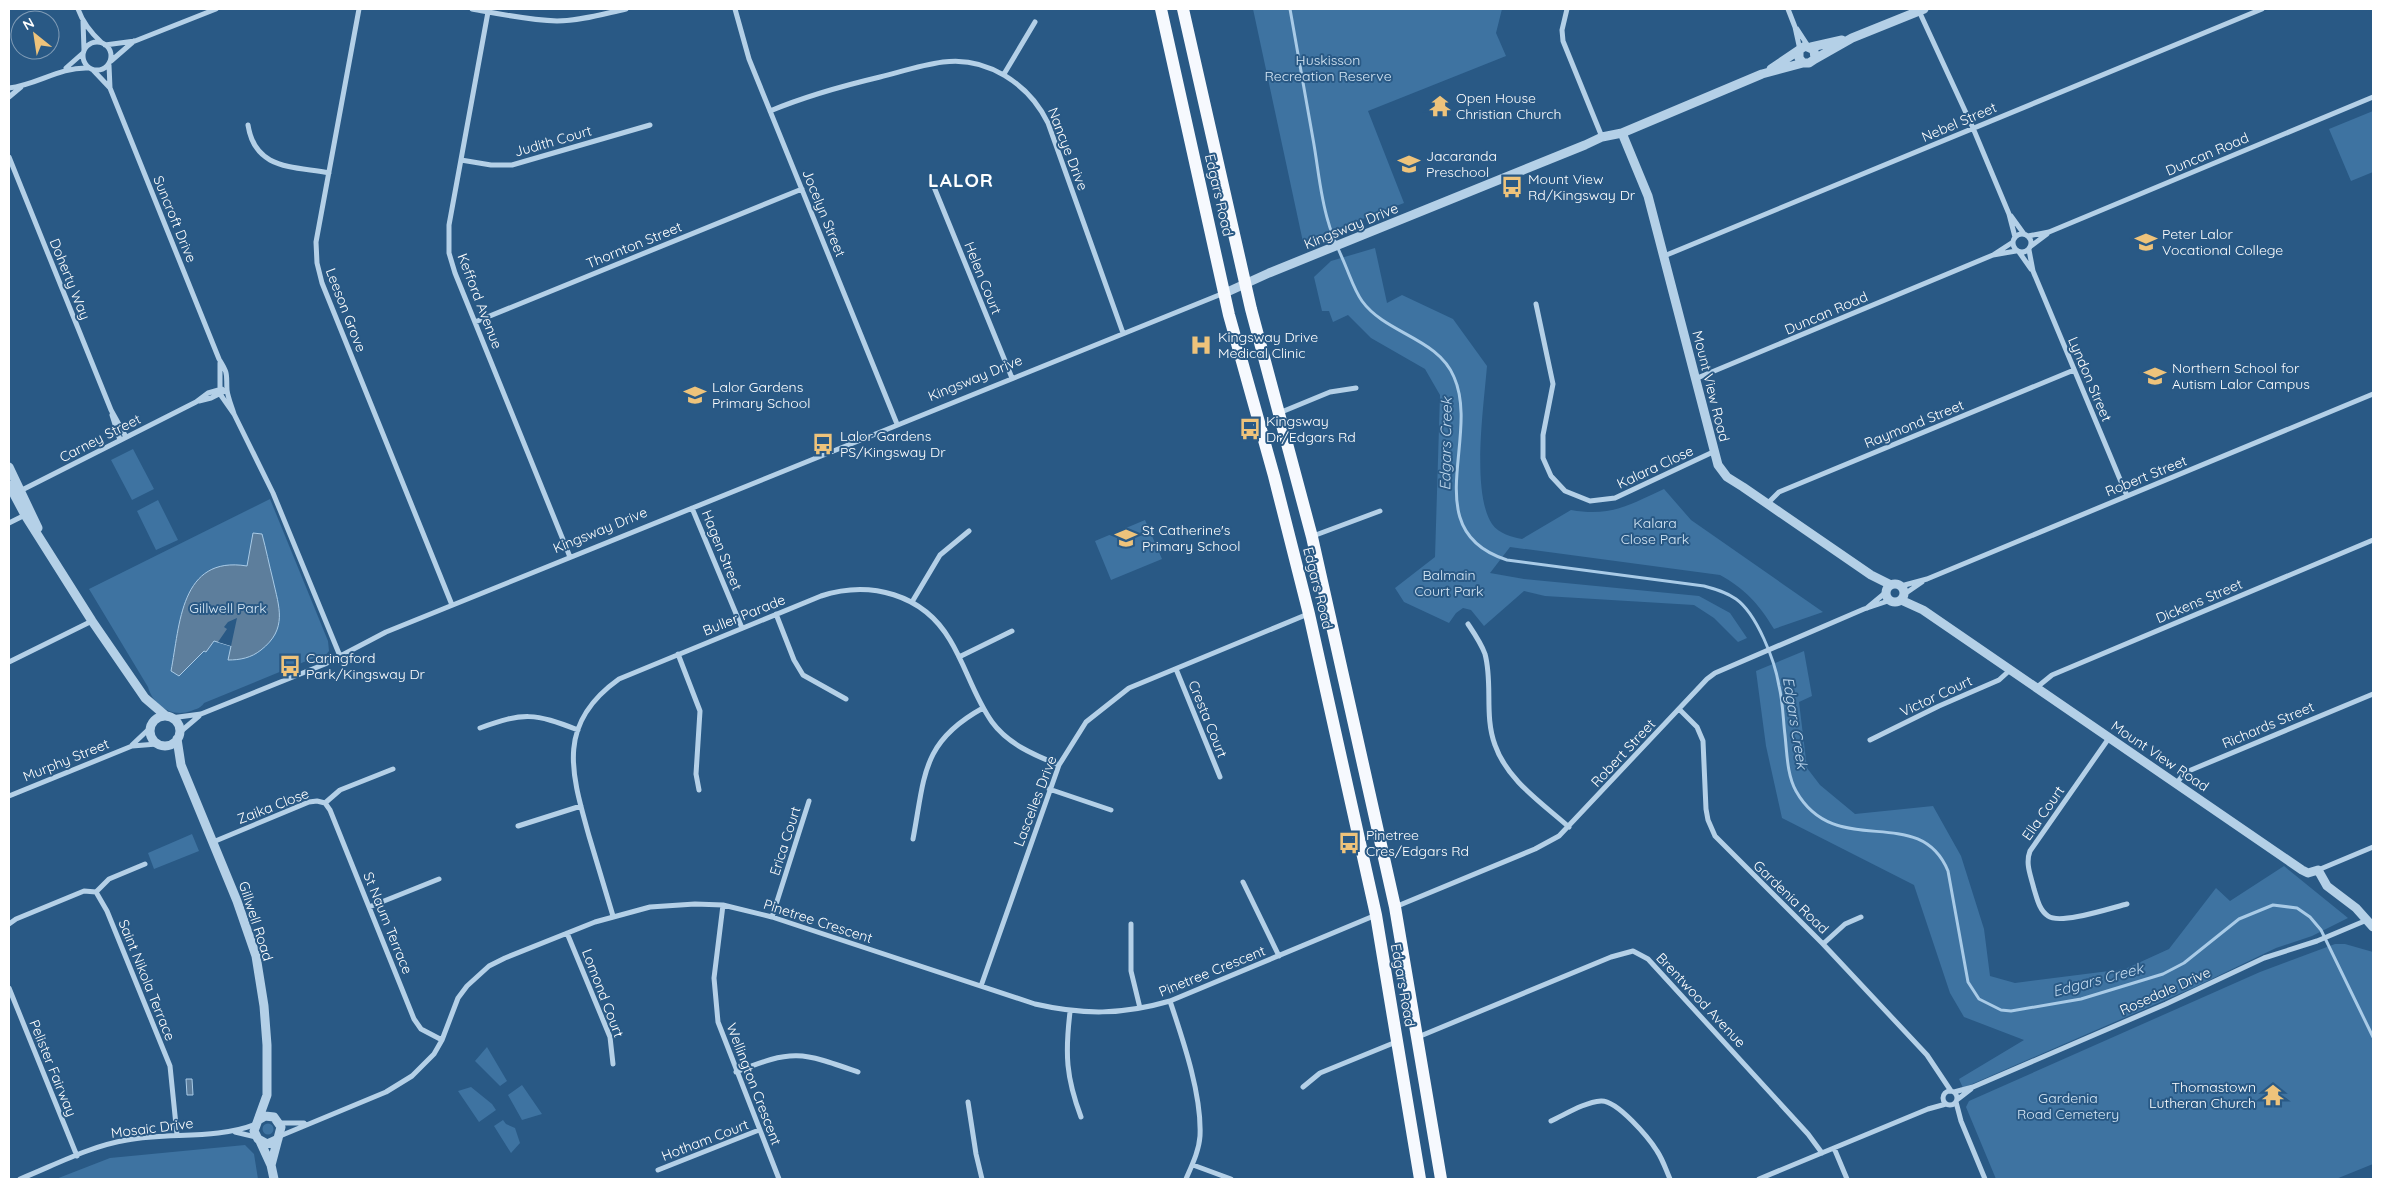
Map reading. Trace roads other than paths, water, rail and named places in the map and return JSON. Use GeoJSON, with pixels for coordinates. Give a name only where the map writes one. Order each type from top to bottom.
{"type":"FeatureCollection","features":[{"type":"Feature","properties":{"kind":"main road","name":"Edgars Road"},"geometry":{"type":"LineString","coordinates":[[1161,9],[1225,293],[1309,614],[1342,760],[1376,915],[1420,1179]]}},
{"type":"Feature","properties":{"kind":"main road","name":"Edgars Road"},"geometry":{"type":"LineString","coordinates":[[1183,9],[1278,414],[1312,536],[1395,907],[1441,1179]]}},
{"type":"Feature","properties":{"kind":"main road"},"geometry":{"type":"LineString","coordinates":[[1274,476],[1294,470]]}},
{"type":"Feature","properties":{"kind":"main road"},"geometry":{"type":"LineString","coordinates":[[1342,760],[1361,755]]}},
{"type":"Feature","properties":{"kind":"main road"},"geometry":{"type":"LineString","coordinates":[[1414,1139],[1434,1136]]}},
{"type":"Feature","properties":{"kind":"street"},"geometry":{"type":"LineString","coordinates":[[78,9],[82,20],[92,34],[111,52],[110,63]]}},
{"type":"Feature","properties":{"kind":"street"},"geometry":{"type":"LineString","coordinates":[[9,88],[21,87],[63,70],[94,42],[104,44],[135,41],[213,9]]}},
{"type":"Feature","properties":{"kind":"street","name":"Leeson Grove"},"geometry":{"type":"LineString","coordinates":[[359,9],[316,242],[319,273],[452,605]]}},
{"type":"Feature","properties":{"kind":"street"},"geometry":{"type":"LineString","coordinates":[[472,9],[558,21],[588,18],[626,9]]}},
{"type":"Feature","properties":{"kind":"street","name":"Jocelyn Street"},"geometry":{"type":"LineString","coordinates":[[735,9],[744,44],[770,111],[897,424]]}},
{"type":"Feature","properties":{"kind":"street"},"geometry":{"type":"LineString","coordinates":[[1567,9],[1562,30],[1563,41],[1602,136]]}},
{"type":"Feature","properties":{"kind":"street"},"geometry":{"type":"LineString","coordinates":[[1788,9],[1805,49],[1815,52],[1815,58],[1809,64],[1803,63],[1799,58],[1805,49]]}},
{"type":"Feature","properties":{"kind":"street","name":"Nebel Street"},"geometry":{"type":"LineString","coordinates":[[1664,256],[2262,9]]}},
{"type":"Feature","properties":{"kind":"street"},"geometry":{"type":"LineString","coordinates":[[1922,10],[2009,214],[2014,240]]}},
{"type":"Feature","properties":{"kind":"street","name":"Kingsway Drive"},"geometry":{"type":"LineString","coordinates":[[1815,58],[1852,38],[1922,10]]}},
{"type":"Feature","properties":{"kind":"street","name":"Kefford Avenue"},"geometry":{"type":"LineString","coordinates":[[488,12],[460,160],[448,242],[452,264],[570,557]]}},
{"type":"Feature","properties":{"kind":"street"},"geometry":{"type":"LineString","coordinates":[[82,20],[84,62],[91,69]]}},
{"type":"Feature","properties":{"kind":"street"},"geometry":{"type":"LineString","coordinates":[[1004,74],[1035,22]]}},
{"type":"Feature","properties":{"kind":"street"},"geometry":{"type":"LineString","coordinates":[[1795,27],[1805,49]]}},
{"type":"Feature","properties":{"kind":"street","name":"Kingsway Drive"},"geometry":{"type":"LineString","coordinates":[[169,717],[201,714],[310,670],[386,632],[452,605],[1225,293],[1323,251],[1576,149],[1602,136],[1622,133],[1762,74],[1805,49],[1852,38]]}},
{"type":"Feature","properties":{"kind":"street"},"geometry":{"type":"LineString","coordinates":[[63,70],[102,70],[135,41]]}},
{"type":"Feature","properties":{"kind":"street","name":"Nancye Drive"},"geometry":{"type":"LineString","coordinates":[[770,111],[816,93],[944,62],[974,63],[1004,74],[1034,100],[1048,123],[1123,333]]}},
{"type":"Feature","properties":{"kind":"street","name":"Suncroft Drive"},"geometry":{"type":"LineString","coordinates":[[110,63],[110,88],[219,359],[228,376],[227,390],[234,414]]}},
{"type":"Feature","properties":{"kind":"street","name":"Kingsway Drive"},"geometry":{"type":"LineString","coordinates":[[1762,74],[1803,63]]}},
{"type":"Feature","properties":{"kind":"street","name":"Suncroft Drive"},"geometry":{"type":"LineString","coordinates":[[91,69],[110,88]]}},
{"type":"Feature","properties":{"kind":"street"},"geometry":{"type":"LineString","coordinates":[[9,98],[21,87]]}},
{"type":"Feature","properties":{"kind":"street","name":"Duncan Road"},"geometry":{"type":"LineString","coordinates":[[1694,379],[1993,255],[2014,240],[2026,235],[2049,232],[2373,97]]}},
{"type":"Feature","properties":{"kind":"street","name":"Judith Court"},"geometry":{"type":"LineString","coordinates":[[460,160],[491,165],[512,165],[650,124]]}},
{"type":"Feature","properties":{"kind":"street"},"geometry":{"type":"LineString","coordinates":[[248,125],[252,143],[266,159],[284,165],[328,173]]}},
{"type":"Feature","properties":{"kind":"street","name":"Mount View Road"},"geometry":{"type":"LineString","coordinates":[[1622,133],[1648,196],[1713,452],[1718,465],[1727,476],[2302,870],[2308,873],[2318,870]]}},
{"type":"Feature","properties":{"kind":"street","name":"Doherty Way"},"geometry":{"type":"LineString","coordinates":[[9,157],[111,410],[120,440]]}},
{"type":"Feature","properties":{"kind":"street","name":"Helen Court"},"geometry":{"type":"LineString","coordinates":[[934,187],[1012,378]]}},
{"type":"Feature","properties":{"kind":"street","name":"Thornton Street"},"geometry":{"type":"LineString","coordinates":[[475,322],[802,189]]}},
{"type":"Feature","properties":{"kind":"street"},"geometry":{"type":"LineString","coordinates":[[2009,214],[2026,235]]}},
{"type":"Feature","properties":{"kind":"street","name":"Duncan Road"},"geometry":{"type":"LineString","coordinates":[[1993,255],[2018,252],[2030,248],[2049,232]]}},
{"type":"Feature","properties":{"kind":"street","name":"Lyndon Street"},"geometry":{"type":"LineString","coordinates":[[2026,235],[2033,271],[2126,496]]}},
{"type":"Feature","properties":{"kind":"street","name":"Lyndon Street"},"geometry":{"type":"LineString","coordinates":[[2014,240],[2018,252],[2033,271]]}},
{"type":"Feature","properties":{"kind":"street","name":"Kalara Close"},"geometry":{"type":"LineString","coordinates":[[1536,304],[1553,384],[1543,435],[1543,458],[1550,476],[1565,491],[1590,501],[1615,498],[1713,452]]}},
{"type":"Feature","properties":{"kind":"street","name":"Suncroft Drive"},"geometry":{"type":"LineString","coordinates":[[219,359],[220,391],[234,414],[273,493],[340,656]]}},
{"type":"Feature","properties":{"kind":"street","name":"Raymond Street"},"geometry":{"type":"LineString","coordinates":[[1767,504],[1779,492],[2074,370]]}},
{"type":"Feature","properties":{"kind":"street"},"geometry":{"type":"LineString","coordinates":[[1278,414],[1330,392],[1356,388]]}},
{"type":"Feature","properties":{"kind":"street","name":"Carney Street"},"geometry":{"type":"LineString","coordinates":[[17,493],[196,402],[220,391],[227,390]]}},
{"type":"Feature","properties":{"kind":"street","name":"Robert Street"},"geometry":{"type":"LineString","coordinates":[[1395,907],[1535,849],[1559,836],[1715,673],[1864,609],[1927,579],[2373,394]]}},
{"type":"Feature","properties":{"kind":"street","name":"Doherty Way"},"geometry":{"type":"LineString","coordinates":[[111,410],[126,437]]}},
{"type":"Feature","properties":{"kind":"street"},"geometry":{"type":"LineString","coordinates":[[9,467],[17,493],[28,514],[92,621],[145,698],[178,724],[178,736],[171,744],[160,744],[151,737],[151,726],[145,698]]}},
{"type":"Feature","properties":{"kind":"street"},"geometry":{"type":"LineString","coordinates":[[9,485],[17,493]]}},
{"type":"Feature","properties":{"kind":"street","name":"Hagen Street"},"geometry":{"type":"LineString","coordinates":[[692,508],[742,628]]}},
{"type":"Feature","properties":{"kind":"street"},"geometry":{"type":"LineString","coordinates":[[1312,536],[1380,511]]}},
{"type":"Feature","properties":{"kind":"street"},"geometry":{"type":"LineString","coordinates":[[9,523],[28,514]]}},
{"type":"Feature","properties":{"kind":"street"},"geometry":{"type":"LineString","coordinates":[[912,602],[940,555],[969,531]]}},
{"type":"Feature","properties":{"kind":"street","name":"Dickens Street"},"geometry":{"type":"LineString","coordinates":[[2036,688],[2052,675],[2373,540]]}},
{"type":"Feature","properties":{"kind":"street","name":"Buller Parade"},"geometry":{"type":"LineString","coordinates":[[613,916],[574,784],[572,766],[573,750],[578,730],[592,704],[611,685],[629,674],[821,596],[846,589],[886,591],[912,602],[938,623],[951,641],[992,723],[1018,746],[1059,764]]}},
{"type":"Feature","properties":{"kind":"street","name":"Robert Street"},"geometry":{"type":"LineString","coordinates":[[1864,609],[1896,593]]}},
{"type":"Feature","properties":{"kind":"street"},"geometry":{"type":"LineString","coordinates":[[776,614],[794,660],[803,674],[846,699]]}},
{"type":"Feature","properties":{"kind":"street","name":"Lascelles Drive"},"geometry":{"type":"LineString","coordinates":[[981,986],[1049,788],[1059,764],[1077,734],[1099,711],[1129,688],[1309,614]]}},
{"type":"Feature","properties":{"kind":"street"},"geometry":{"type":"LineString","coordinates":[[9,662],[92,621]]}},
{"type":"Feature","properties":{"kind":"street"},"geometry":{"type":"LineString","coordinates":[[1468,624],[1484,652],[1491,733],[1500,757],[1516,780],[1569,827]]}},
{"type":"Feature","properties":{"kind":"street"},"geometry":{"type":"LineString","coordinates":[[959,657],[1012,631]]}},
{"type":"Feature","properties":{"kind":"street"},"geometry":{"type":"LineString","coordinates":[[678,654],[700,711],[701,728],[696,774],[699,790]]}},
{"type":"Feature","properties":{"kind":"street","name":"Cresta Court"},"geometry":{"type":"LineString","coordinates":[[1176,668],[1220,777]]}},
{"type":"Feature","properties":{"kind":"street","name":"Victor Court"},"geometry":{"type":"LineString","coordinates":[[1870,740],[1948,702],[1999,680],[2010,670]]}},
{"type":"Feature","properties":{"kind":"street","name":"Richards Street"},"geometry":{"type":"LineString","coordinates":[[2176,784],[2191,770],[2373,694]]}},
{"type":"Feature","properties":{"kind":"street"},"geometry":{"type":"LineString","coordinates":[[913,840],[926,771],[935,749],[955,725],[983,708]]}},
{"type":"Feature","properties":{"kind":"street","name":"Gardenia Road"},"geometry":{"type":"LineString","coordinates":[[1679,709],[1697,727],[1703,741],[1706,809],[1708,820],[1715,836],[1823,944],[1927,1055],[1953,1091],[1957,1101]]}},
{"type":"Feature","properties":{"kind":"street","name":"Kingsway Drive"},"geometry":{"type":"LineString","coordinates":[[178,736],[201,714]]}},
{"type":"Feature","properties":{"kind":"street"},"geometry":{"type":"LineString","coordinates":[[480,728],[508,718],[532,715],[554,720],[578,730]]}},
{"type":"Feature","properties":{"kind":"street"},"geometry":{"type":"LineString","coordinates":[[151,726],[158,718],[169,717]]}},
{"type":"Feature","properties":{"kind":"street","name":"Murphy Street"},"geometry":{"type":"LineString","coordinates":[[132,746],[151,726]]}},
{"type":"Feature","properties":{"kind":"street","name":"Gillwell Road"},"geometry":{"type":"LineString","coordinates":[[178,736],[181,765],[242,915],[256,956],[264,1006],[267,1094],[278,1121]]}},
{"type":"Feature","properties":{"kind":"street","name":"Ella Court"},"geometry":{"type":"LineString","coordinates":[[2109,738],[2030,851],[2027,861],[2039,904],[2046,915],[2052,918],[2064,918],[2127,904]]}},
{"type":"Feature","properties":{"kind":"street","name":"Murphy Street"},"geometry":{"type":"LineString","coordinates":[[9,796],[132,746],[160,744]]}},
{"type":"Feature","properties":{"kind":"street","name":"Gillwell Road"},"geometry":{"type":"LineString","coordinates":[[160,744],[181,765]]}},
{"type":"Feature","properties":{"kind":"street","name":"Zaika Close"},"geometry":{"type":"LineString","coordinates":[[213,842],[309,802],[325,803],[340,790],[393,769]]}},
{"type":"Feature","properties":{"kind":"street"},"geometry":{"type":"LineString","coordinates":[[1049,788],[1111,810]]}},
{"type":"Feature","properties":{"kind":"street","name":"Erica Court"},"geometry":{"type":"LineString","coordinates":[[772,917],[809,801]]}},
{"type":"Feature","properties":{"kind":"street","name":"St Naum Terrace"},"geometry":{"type":"LineString","coordinates":[[325,803],[330,810],[414,1019],[421,1029],[442,1040]]}},
{"type":"Feature","properties":{"kind":"street"},"geometry":{"type":"LineString","coordinates":[[518,826],[581,806]]}},
{"type":"Feature","properties":{"kind":"street"},"geometry":{"type":"LineString","coordinates":[[2370,924],[2356,908],[2327,886],[2318,870],[2373,847]]}},
{"type":"Feature","properties":{"kind":"street"},"geometry":{"type":"LineString","coordinates":[[9,920],[16,919],[84,892],[96,892],[109,879],[144,864]]}},
{"type":"Feature","properties":{"kind":"street"},"geometry":{"type":"LineString","coordinates":[[369,907],[439,879]]}},
{"type":"Feature","properties":{"kind":"street"},"geometry":{"type":"LineString","coordinates":[[1243,882],[1279,956]]}},
{"type":"Feature","properties":{"kind":"street","name":"Saint Nikola Terrace"},"geometry":{"type":"LineString","coordinates":[[96,892],[107,911],[170,1066],[177,1136]]}},
{"type":"Feature","properties":{"kind":"street","name":"Pinetree Crescent"},"geometry":{"type":"LineString","coordinates":[[279,1137],[307,1123],[382,1094],[402,1084],[423,1067],[442,1040],[458,998],[478,975],[505,958],[613,916],[670,905],[723,905],[772,917],[1034,1004],[1070,1012],[1112,1012],[1170,1001],[1376,915]]}},
{"type":"Feature","properties":{"kind":"street","name":"Wellington Crescent"},"geometry":{"type":"LineString","coordinates":[[723,905],[714,992],[718,1022],[779,1179]]}},
{"type":"Feature","properties":{"kind":"street"},"geometry":{"type":"LineString","coordinates":[[1823,944],[1845,924],[1861,917]]}},
{"type":"Feature","properties":{"kind":"street"},"geometry":{"type":"LineString","coordinates":[[9,924],[16,919]]}},
{"type":"Feature","properties":{"kind":"street"},"geometry":{"type":"LineString","coordinates":[[1131,924],[1131,971],[1140,1008]]}},
{"type":"Feature","properties":{"kind":"street","name":"Rosedale Drive"},"geometry":{"type":"LineString","coordinates":[[1943,1096],[1953,1091],[1973,1087],[2166,1004],[2264,958],[2318,941],[2333,934],[2370,924]]}},
{"type":"Feature","properties":{"kind":"street","name":"Lomond Court"},"geometry":{"type":"LineString","coordinates":[[567,933],[610,1037],[613,1064]]}},
{"type":"Feature","properties":{"kind":"street","name":"Brentwood Avenue"},"geometry":{"type":"LineString","coordinates":[[1417,1037],[1611,957],[1633,952],[1648,959],[1808,1134],[1822,1153]]}},
{"type":"Feature","properties":{"kind":"street","name":"Pelister Fairway"},"geometry":{"type":"LineString","coordinates":[[9,988],[77,1156]]}},
{"type":"Feature","properties":{"kind":"street"},"geometry":{"type":"LineString","coordinates":[[1170,1001],[1185,1050],[1200,1123],[1198,1149],[1186,1179]]}},
{"type":"Feature","properties":{"kind":"street"},"geometry":{"type":"LineString","coordinates":[[1070,1012],[1066,1061],[1071,1087],[1081,1117]]}},
{"type":"Feature","properties":{"kind":"street"},"geometry":{"type":"LineString","coordinates":[[1303,1087],[1320,1073],[1398,1041]]}},
{"type":"Feature","properties":{"kind":"street"},"geometry":{"type":"LineString","coordinates":[[736,1072],[767,1060],[795,1055],[818,1058],[858,1072]]}},
{"type":"Feature","properties":{"kind":"street","name":"Gardenia Road"},"geometry":{"type":"LineString","coordinates":[[1942,1077],[1943,1096],[1947,1105]]}},
{"type":"Feature","properties":{"kind":"street","name":"Rosedale Drive"},"geometry":{"type":"LineString","coordinates":[[1947,1105],[1957,1101],[1973,1087]]}},
{"type":"Feature","properties":{"kind":"street","name":"Gillwell Road"},"geometry":{"type":"LineString","coordinates":[[257,1122],[267,1094]]}},
{"type":"Feature","properties":{"kind":"street"},"geometry":{"type":"LineString","coordinates":[[1928,1109],[1943,1096]]}},
{"type":"Feature","properties":{"kind":"street"},"geometry":{"type":"LineString","coordinates":[[1551,1121],[1597,1102],[1609,1101],[1618,1107],[1652,1144],[1670,1179]]}},
{"type":"Feature","properties":{"kind":"street"},"geometry":{"type":"LineString","coordinates":[[1957,1101],[1960,1121],[1985,1179]]}},
{"type":"Feature","properties":{"kind":"street"},"geometry":{"type":"LineString","coordinates":[[968,1102],[982,1179]]}},
{"type":"Feature","properties":{"kind":"street"},"geometry":{"type":"LineString","coordinates":[[1759,1179],[1928,1109],[1947,1105],[1960,1121]]}},
{"type":"Feature","properties":{"kind":"street"},"geometry":{"type":"LineString","coordinates":[[271,1165],[279,1137],[278,1121],[269,1116],[257,1122],[254,1131],[271,1165],[274,1179]]}},
{"type":"Feature","properties":{"kind":"street","name":"Pinetree Crescent"},"geometry":{"type":"LineString","coordinates":[[278,1121],[307,1123]]}},
{"type":"Feature","properties":{"kind":"street","name":"Mosaic Drive"},"geometry":{"type":"LineString","coordinates":[[20,1179],[98,1147],[128,1139],[234,1131],[257,1122]]}},
{"type":"Feature","properties":{"kind":"street","name":"Hotham Court"},"geometry":{"type":"LineString","coordinates":[[658,1170],[759,1130]]}},
{"type":"Feature","properties":{"kind":"street","name":"Mosaic Drive"},"geometry":{"type":"LineString","coordinates":[[234,1131],[258,1139]]}},
{"type":"Feature","properties":{"kind":"street"},"geometry":{"type":"LineString","coordinates":[[258,1139],[267,1144],[279,1137]]}},
{"type":"Feature","properties":{"kind":"street"},"geometry":{"type":"LineString","coordinates":[[1834,1148],[1847,1179]]}},
{"type":"Feature","properties":{"kind":"street"},"geometry":{"type":"LineString","coordinates":[[1193,1164],[1231,1179]]}},
{"type":"Feature","properties":{"kind":"waterway","name":"Edgars Creek"},"geometry":{"type":"LineString","coordinates":[[1290,9],[1321,191],[1332,233],[1353,285],[1362,301],[1384,321],[1436,353],[1454,377],[1460,401],[1461,427],[1456,480],[1457,505],[1464,528],[1480,546],[1507,560],[1704,586],[1724,593],[1736,599],[1744,606],[1758,627],[1774,664],[1781,698],[1789,771],[1796,791],[1813,812],[1833,824],[1918,839],[1935,850],[1948,871],[1968,982],[1979,999],[2001,1010],[2011,1011],[2081,999],[2163,974],[2184,963],[2239,919],[2273,905],[2297,908],[2310,917],[2321,930],[2373,1037]]}},
{"type":"Feature","properties":{"kind":"place","name":"Open House Christian Church"},"geometry":{"type":"Point","coordinates":[1440,106]}},
{"type":"Feature","properties":{"kind":"place","name":"Jacaranda Preschool"},"geometry":{"type":"Point","coordinates":[1409,164]}},
{"type":"Feature","properties":{"kind":"place","name":"Mount View Rd/Kingsway Dr"},"geometry":{"type":"Point","coordinates":[1512,187]}},
{"type":"Feature","properties":{"kind":"place","name":"Peter Lalor Vocational College"},"geometry":{"type":"Point","coordinates":[2146,242]}},
{"type":"Feature","properties":{"kind":"place","name":"Kingsway Drive Medical Clinic"},"geometry":{"type":"Point","coordinates":[1201,345]}},
{"type":"Feature","properties":{"kind":"place","name":"Northern School for Autism Lalor Campus"},"geometry":{"type":"Point","coordinates":[2155,376]}},
{"type":"Feature","properties":{"kind":"place","name":"Lalor Gardens Primary School"},"geometry":{"type":"Point","coordinates":[695,395]}},
{"type":"Feature","properties":{"kind":"place","name":"Kingsway Dr/Edgars Rd"},"geometry":{"type":"Point","coordinates":[1250,429]}},
{"type":"Feature","properties":{"kind":"place","name":"Lalor Gardens PS/Kingsway Dr"},"geometry":{"type":"Point","coordinates":[823,444]}},
{"type":"Feature","properties":{"kind":"place","name":"St Catherine's Primary School"},"geometry":{"type":"Point","coordinates":[1126,538]}},
{"type":"Feature","properties":{"kind":"place","name":"Caringford Park/Kingsway Dr"},"geometry":{"type":"Point","coordinates":[290,666]}},
{"type":"Feature","properties":{"kind":"place","name":"Pinetree Cres/Edgars Rd"},"geometry":{"type":"Point","coordinates":[1349,843]}},
{"type":"Feature","properties":{"kind":"place","name":"Thomastown Lutheran Church"},"geometry":{"type":"Point","coordinates":[2273,1095]}},
{"type":"Feature","properties":{"kind":"district","name":"LALOR"},"geometry":{"type":"Point","coordinates":[961,180]}},
{"type":"Feature","properties":{"kind":"park label","name":"Huskisson Recreation Reserve"},"geometry":{"type":"Point","coordinates":[1328,68]}},
{"type":"Feature","properties":{"kind":"park label","name":"Kalara Close Park"},"geometry":{"type":"Point","coordinates":[1655,532]}},
{"type":"Feature","properties":{"kind":"park label","name":"Balmain Court Park"},"geometry":{"type":"Point","coordinates":[1449,584]}},
{"type":"Feature","properties":{"kind":"park label","name":"Gillwell Park"},"geometry":{"type":"Point","coordinates":[228,608]}},
{"type":"Feature","properties":{"kind":"park label","name":"Gardenia Road Cemetery"},"geometry":{"type":"Point","coordinates":[2068,1106]}}]}
